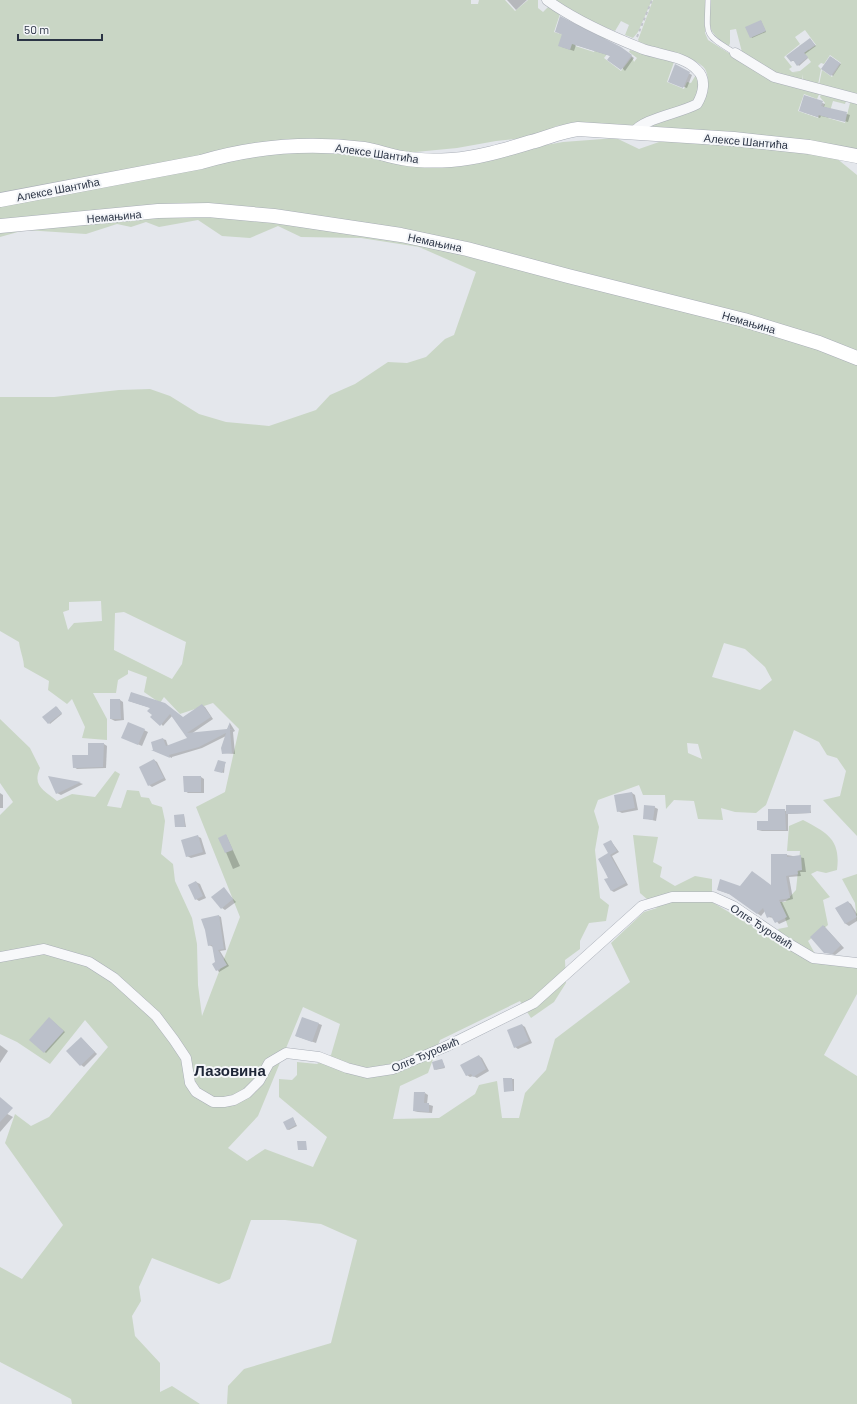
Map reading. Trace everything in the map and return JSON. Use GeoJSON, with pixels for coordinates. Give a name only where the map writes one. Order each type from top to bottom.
{"type":"FeatureCollection","features":[{"type":"Feature","properties":{"kind":"main road","name":"Алексе Шантића"},"geometry":{"type":"LineString","coordinates":[[0,200],[270,148],[301,145],[336,146],[366,150],[403,158],[444,160],[487,153],[532,142],[567,130],[634,132],[809,147],[857,156]]}},
{"type":"Feature","properties":{"kind":"main road","name":"Немањина"},"geometry":{"type":"LineString","coordinates":[[0,226],[158,212],[208,210],[274,216],[402,235],[467,249],[744,320],[819,343],[857,358]]}},
{"type":"Feature","properties":{"kind":"street"},"geometry":{"type":"LineString","coordinates":[[547,0],[566,14],[633,45],[687,62],[698,70],[702,79],[703,89],[697,104],[675,114],[642,124],[634,132]]}},
{"type":"Feature","properties":{"kind":"street"},"geometry":{"type":"LineString","coordinates":[[735,53],[774,77],[857,99]]}},
{"type":"Feature","properties":{"kind":"street","name":"Олге Ђуровић"},"geometry":{"type":"LineString","coordinates":[[0,957],[44,949],[89,962],[114,978],[156,1016],[186,1058],[190,1083],[196,1092],[213,1102],[234,1100],[247,1092],[259,1081],[269,1063],[286,1053],[319,1057],[346,1068],[367,1074],[394,1070],[534,1003],[642,906],[672,897],[713,897],[733,906],[786,942],[813,958],[857,963]]}},
{"type":"Feature","properties":{"kind":"lane"},"geometry":{"type":"LineString","coordinates":[[708,0],[708,33],[712,39],[735,53]]}},
{"type":"Feature","properties":{"kind":"path"},"geometry":{"type":"LineString","coordinates":[[633,45],[652,0]]}},
{"type":"Feature","properties":{"kind":"green space"},"geometry":{"type":"Polygon","coordinates":[[[0,0],[471,0],[471,4],[478,4],[479,0],[505,0],[515,11],[528,0],[538,0],[538,8],[543,12],[550,5],[560,14],[554,32],[572,38],[577,23],[581,26],[575,46],[594,52],[599,35],[608,36],[599,46],[608,53],[604,58],[621,71],[632,57],[634,62],[637,58],[629,52],[630,50],[674,62],[667,82],[684,89],[687,82],[691,83],[697,73],[699,76],[698,99],[633,125],[571,124],[556,126],[546,133],[531,137],[457,148],[405,153],[337,142],[0,195],[0,0]]]}},
{"type":"Feature","properties":{"kind":"green space"},"geometry":{"type":"Polygon","coordinates":[[[552,0],[652,0],[638,32],[633,38],[625,35],[629,25],[621,21],[615,31],[581,18],[552,0]]]}},
{"type":"Feature","properties":{"kind":"green space"},"geometry":{"type":"Polygon","coordinates":[[[653,0],[705,0],[705,33],[708,40],[767,77],[821,90],[817,99],[804,94],[798,111],[818,118],[825,103],[820,97],[822,91],[847,98],[845,104],[833,101],[828,118],[845,123],[851,99],[857,101],[857,151],[642,129],[678,116],[707,91],[708,80],[705,69],[694,61],[641,44],[638,40],[653,0]]]}},
{"type":"Feature","properties":{"kind":"green space"},"geometry":{"type":"Polygon","coordinates":[[[710,0],[857,0],[857,96],[819,85],[822,70],[832,77],[841,63],[830,55],[824,64],[821,63],[818,66],[821,69],[818,85],[803,82],[803,74],[802,82],[785,79],[742,52],[736,29],[730,30],[729,46],[721,41],[712,32],[710,27],[710,0]],[[805,30],[795,37],[800,44],[784,57],[792,67],[789,69],[792,72],[803,74],[793,72],[800,71],[811,62],[799,46],[804,43],[809,50],[816,45],[805,30]]]}},
{"type":"Feature","properties":{"kind":"green space"},"geometry":{"type":"Polygon","coordinates":[[[616,138],[639,149],[659,142],[681,141],[743,145],[835,157],[857,175],[857,836],[823,800],[840,796],[846,771],[837,758],[827,755],[819,742],[794,730],[766,805],[756,813],[735,812],[721,808],[723,820],[698,819],[694,801],[674,800],[666,809],[665,795],[643,795],[639,785],[598,800],[594,811],[599,827],[595,850],[600,898],[609,905],[606,921],[589,923],[580,941],[580,949],[565,960],[566,983],[554,1002],[531,1018],[520,1001],[440,1040],[428,1073],[400,1086],[393,1119],[439,1118],[475,1094],[479,1085],[497,1081],[502,1118],[519,1118],[525,1093],[546,1070],[555,1039],[630,982],[611,943],[644,912],[657,908],[640,893],[633,835],[658,837],[653,862],[662,867],[660,877],[675,886],[695,876],[712,879],[712,902],[786,946],[778,929],[788,927],[780,902],[785,902],[796,890],[800,851],[787,851],[789,826],[803,820],[819,829],[830,838],[834,844],[838,859],[837,870],[826,873],[817,871],[811,874],[830,897],[823,900],[828,925],[808,941],[820,963],[857,965],[857,994],[824,1055],[857,1076],[857,1404],[227,1404],[228,1386],[244,1369],[331,1343],[357,1240],[321,1224],[285,1220],[251,1220],[230,1279],[219,1284],[152,1258],[139,1287],[141,1301],[132,1316],[135,1336],[160,1363],[160,1392],[172,1386],[200,1404],[72,1404],[71,1399],[0,1362],[0,1267],[22,1279],[63,1225],[5,1143],[15,1114],[31,1126],[49,1117],[108,1047],[85,1020],[50,1064],[17,1042],[0,1034],[0,815],[13,802],[0,783],[0,719],[30,748],[40,768],[37,779],[38,783],[57,801],[72,794],[95,797],[115,771],[120,774],[107,806],[121,808],[127,790],[139,791],[141,797],[149,798],[152,804],[162,807],[165,821],[161,854],[173,864],[175,881],[192,918],[197,944],[198,985],[202,1016],[240,917],[196,807],[225,792],[239,729],[213,703],[180,714],[164,697],[160,703],[144,692],[147,677],[128,670],[128,674],[118,680],[116,693],[93,693],[107,719],[107,740],[82,738],[85,727],[72,699],[67,704],[48,690],[49,681],[24,667],[19,642],[0,631],[0,397],[54,397],[119,390],[150,389],[170,396],[199,414],[226,422],[269,426],[316,410],[330,395],[355,384],[388,362],[407,363],[426,357],[445,339],[454,335],[476,272],[419,247],[361,238],[301,237],[278,226],[250,238],[222,236],[198,220],[159,227],[146,222],[131,227],[117,224],[86,234],[25,230],[0,237],[0,205],[225,160],[302,150],[365,155],[423,166],[563,142],[616,138]],[[101,601],[69,602],[69,610],[63,612],[68,630],[74,623],[102,621],[101,601]],[[124,612],[115,613],[114,650],[172,679],[182,664],[186,642],[124,612]],[[724,643],[712,677],[760,690],[772,680],[765,667],[745,649],[724,643]],[[687,743],[688,753],[702,759],[698,744],[687,743]],[[303,1007],[258,1116],[228,1148],[247,1161],[265,1149],[313,1167],[327,1137],[279,1097],[279,1079],[292,1080],[297,1075],[297,1062],[317,1064],[331,1055],[340,1024],[303,1007]]]}},
{"type":"Feature","properties":{"kind":"green space"},"geometry":{"type":"Polygon","coordinates":[[[857,874],[857,923],[855,903],[842,879],[857,874]]]}},
{"type":"Feature","properties":{"kind":"building"},"geometry":{"type":"Polygon","coordinates":[[[560,16],[621,47],[632,55],[621,70],[607,60],[610,56],[572,44],[570,50],[558,46],[562,34],[555,32],[560,16]]]}},
{"type":"Feature","properties":{"kind":"building"},"geometry":{"type":"Polygon","coordinates":[[[761,20],[766,31],[750,38],[745,27],[761,20]]]}},
{"type":"Feature","properties":{"kind":"building"},"geometry":{"type":"Polygon","coordinates":[[[810,38],[815,45],[804,53],[808,57],[797,66],[793,60],[791,62],[786,56],[810,38]]]}},
{"type":"Feature","properties":{"kind":"building"},"geometry":{"type":"Polygon","coordinates":[[[830,56],[840,63],[831,76],[821,69],[830,56]]]}},
{"type":"Feature","properties":{"kind":"building"},"geometry":{"type":"Polygon","coordinates":[[[675,64],[690,72],[683,88],[668,82],[675,64]]]}},
{"type":"Feature","properties":{"kind":"building"},"geometry":{"type":"Polygon","coordinates":[[[804,95],[823,101],[821,106],[847,112],[845,122],[818,115],[818,117],[799,111],[804,95]]]}},
{"type":"Feature","properties":{"kind":"building"},"geometry":{"type":"Polygon","coordinates":[[[131,692],[165,703],[183,717],[202,704],[211,717],[187,733],[227,729],[230,722],[230,729],[233,729],[230,730],[232,753],[222,754],[221,748],[226,733],[199,747],[169,755],[170,758],[151,750],[153,750],[151,742],[163,738],[166,746],[187,738],[170,714],[160,726],[150,717],[152,715],[147,711],[150,708],[128,701],[131,692]]]}},
{"type":"Feature","properties":{"kind":"building"},"geometry":{"type":"Polygon","coordinates":[[[110,699],[120,699],[121,719],[110,719],[110,699]]]}},
{"type":"Feature","properties":{"kind":"building"},"geometry":{"type":"Polygon","coordinates":[[[56,706],[62,713],[48,724],[42,717],[56,706]]]}},
{"type":"Feature","properties":{"kind":"building"},"geometry":{"type":"Polygon","coordinates":[[[128,722],[145,729],[138,745],[121,738],[128,722]]]}},
{"type":"Feature","properties":{"kind":"building"},"geometry":{"type":"Polygon","coordinates":[[[88,743],[104,743],[103,767],[73,768],[72,755],[88,755],[88,743]]]}},
{"type":"Feature","properties":{"kind":"building"},"geometry":{"type":"Polygon","coordinates":[[[154,759],[164,778],[148,786],[139,767],[154,759]]]}},
{"type":"Feature","properties":{"kind":"building"},"geometry":{"type":"Polygon","coordinates":[[[218,760],[226,762],[222,773],[214,771],[218,760]]]}},
{"type":"Feature","properties":{"kind":"building"},"geometry":{"type":"Polygon","coordinates":[[[48,776],[81,782],[56,794],[48,776]]]}},
{"type":"Feature","properties":{"kind":"building"},"geometry":{"type":"Polygon","coordinates":[[[183,776],[201,776],[201,792],[184,792],[183,776]]]}},
{"type":"Feature","properties":{"kind":"building"},"geometry":{"type":"Polygon","coordinates":[[[632,792],[635,808],[617,812],[614,795],[632,792]]]}},
{"type":"Feature","properties":{"kind":"building"},"geometry":{"type":"Polygon","coordinates":[[[644,805],[655,806],[653,820],[643,819],[644,805]]]}},
{"type":"Feature","properties":{"kind":"building"},"geometry":{"type":"Polygon","coordinates":[[[786,805],[811,805],[810,813],[786,814],[786,805]]]}},
{"type":"Feature","properties":{"kind":"building"},"geometry":{"type":"Polygon","coordinates":[[[768,809],[785,809],[786,830],[757,830],[757,821],[768,821],[768,809]]]}},
{"type":"Feature","properties":{"kind":"building"},"geometry":{"type":"Polygon","coordinates":[[[184,814],[185,827],[175,827],[174,815],[184,814]]]}},
{"type":"Feature","properties":{"kind":"building"},"geometry":{"type":"Polygon","coordinates":[[[226,834],[233,850],[225,853],[218,838],[226,834]]]}},
{"type":"Feature","properties":{"kind":"building"},"geometry":{"type":"Polygon","coordinates":[[[198,835],[203,852],[186,857],[181,840],[198,835]]]}},
{"type":"Feature","properties":{"kind":"building"},"geometry":{"type":"Polygon","coordinates":[[[611,840],[617,851],[610,855],[626,883],[611,891],[604,879],[608,878],[598,859],[608,853],[603,844],[611,840]]]}},
{"type":"Feature","properties":{"kind":"building"},"geometry":{"type":"Polygon","coordinates":[[[771,854],[787,854],[787,857],[801,855],[802,870],[797,871],[798,874],[786,876],[790,898],[779,900],[787,917],[775,923],[771,916],[767,918],[763,908],[757,914],[729,894],[717,890],[720,879],[740,886],[752,871],[771,885],[771,854]]]}},
{"type":"Feature","properties":{"kind":"building"},"geometry":{"type":"Polygon","coordinates":[[[196,881],[203,896],[195,900],[188,885],[196,881]]]}},
{"type":"Feature","properties":{"kind":"building"},"geometry":{"type":"Polygon","coordinates":[[[224,887],[233,899],[221,909],[211,897],[224,887]]]}},
{"type":"Feature","properties":{"kind":"building"},"geometry":{"type":"Polygon","coordinates":[[[848,901],[857,917],[845,924],[835,908],[848,901]]]}},
{"type":"Feature","properties":{"kind":"building"},"geometry":{"type":"Polygon","coordinates":[[[219,915],[224,949],[218,950],[227,965],[216,971],[212,964],[215,962],[212,945],[208,946],[201,919],[219,915]]]}},
{"type":"Feature","properties":{"kind":"building"},"geometry":{"type":"Polygon","coordinates":[[[823,925],[841,945],[832,954],[824,953],[810,937],[823,925]]]}},
{"type":"Feature","properties":{"kind":"building"},"geometry":{"type":"Polygon","coordinates":[[[49,1017],[64,1031],[44,1053],[29,1040],[49,1017]]]}},
{"type":"Feature","properties":{"kind":"building"},"geometry":{"type":"Polygon","coordinates":[[[302,1017],[319,1023],[312,1042],[295,1036],[302,1017]]]}},
{"type":"Feature","properties":{"kind":"building"},"geometry":{"type":"Polygon","coordinates":[[[522,1024],[529,1041],[514,1048],[507,1030],[522,1024]]]}},
{"type":"Feature","properties":{"kind":"building"},"geometry":{"type":"Polygon","coordinates":[[[81,1037],[95,1052],[80,1066],[66,1051],[81,1037]]]}},
{"type":"Feature","properties":{"kind":"building"},"geometry":{"type":"Polygon","coordinates":[[[479,1055],[486,1069],[473,1077],[471,1074],[466,1076],[460,1065],[479,1055]]]}},
{"type":"Feature","properties":{"kind":"building"},"geometry":{"type":"Polygon","coordinates":[[[442,1059],[445,1067],[434,1070],[432,1062],[442,1059]]]}},
{"type":"Feature","properties":{"kind":"building"},"geometry":{"type":"Polygon","coordinates":[[[503,1078],[512,1078],[513,1091],[504,1092],[503,1078]]]}},
{"type":"Feature","properties":{"kind":"building"},"geometry":{"type":"Polygon","coordinates":[[[414,1092],[425,1092],[424,1103],[429,1103],[429,1112],[413,1111],[414,1092]]]}},
{"type":"Feature","properties":{"kind":"building"},"geometry":{"type":"Polygon","coordinates":[[[0,1097],[13,1108],[0,1122],[0,1097]]]}},
{"type":"Feature","properties":{"kind":"building"},"geometry":{"type":"Polygon","coordinates":[[[293,1117],[296,1125],[287,1130],[283,1122],[293,1117]]]}},
{"type":"Feature","properties":{"kind":"building"},"geometry":{"type":"Polygon","coordinates":[[[297,1141],[306,1141],[307,1150],[298,1150],[297,1141]]]}},
{"type":"Feature","properties":{"kind":"district","name":"Лазовина"},"geometry":{"type":"Point","coordinates":[230,1070]}}]}
